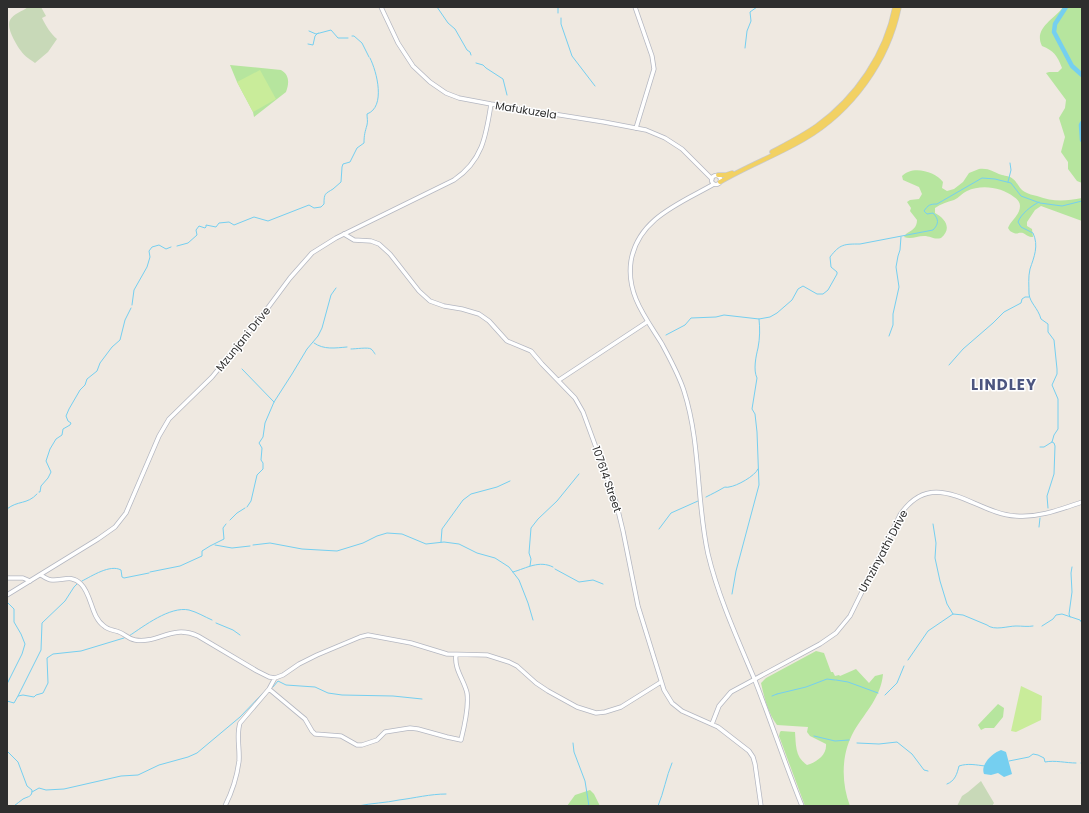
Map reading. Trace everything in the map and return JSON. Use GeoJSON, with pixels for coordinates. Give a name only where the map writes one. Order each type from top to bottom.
{"type":"FeatureCollection","features":[{"type":"Feature","properties":{"kind":"main road"},"geometry":{"type":"LineString","coordinates":[[717,175],[728,175],[785,145],[817,126],[834,112],[857,88],[871,68],[885,39],[895,7]]}},
{"type":"Feature","properties":{"kind":"main road"},"geometry":{"type":"LineString","coordinates":[[720,182],[806,138],[843,109],[864,85],[878,64],[892,31],[899,7]]}},
{"type":"Feature","properties":{"kind":"street","name":"Mafukuzela"},"geometry":{"type":"LineString","coordinates":[[381,7],[402,50],[413,66],[426,80],[439,89],[453,96],[491,104],[636,128],[653,133],[673,142],[704,170]]}},
{"type":"Feature","properties":{"kind":"street"},"geometry":{"type":"LineString","coordinates":[[635,7],[652,56],[654,69],[636,128]]}},
{"type":"Feature","properties":{"kind":"street","name":"Mzunjani Drive"},"geometry":{"type":"LineString","coordinates":[[9,594],[98,539],[118,524],[129,508],[159,436],[170,419],[212,377],[264,313],[290,278],[312,253],[344,234],[442,187],[468,170],[483,145],[491,104]]}},
{"type":"Feature","properties":{"kind":"street"},"geometry":{"type":"LineString","coordinates":[[704,170],[717,175],[721,179],[720,182],[718,184],[713,181],[704,170]]}},
{"type":"Feature","properties":{"kind":"street"},"geometry":{"type":"LineString","coordinates":[[717,175],[707,186],[652,222],[644,231],[635,246],[631,260],[630,280],[636,300],[647,322],[671,361],[684,391],[693,429],[702,520],[715,579],[802,806]]}},
{"type":"Feature","properties":{"kind":"street","name":"107614 Street"},"geometry":{"type":"LineString","coordinates":[[344,234],[354,240],[371,241],[379,244],[390,254],[430,301],[444,306],[474,311],[484,316],[507,341],[531,350],[542,364],[576,398],[613,493],[623,531],[638,606],[667,697],[677,708],[685,713],[712,724],[738,741],[749,752],[753,757],[756,768],[761,806]]}},
{"type":"Feature","properties":{"kind":"street"},"geometry":{"type":"LineString","coordinates":[[559,380],[647,322]]}},
{"type":"Feature","properties":{"kind":"street","name":"Umzinyathi Drive"},"geometry":{"type":"LineString","coordinates":[[712,724],[719,706],[731,692],[833,636],[850,616],[900,515],[907,505],[917,498],[933,493],[948,493],[959,496],[1000,514],[1026,517],[1039,515],[1082,502]]}},
{"type":"Feature","properties":{"kind":"street"},"geometry":{"type":"LineString","coordinates":[[41,575],[51,580],[69,578],[82,585],[102,624],[106,628],[135,640],[144,640],[175,632],[189,633],[198,636],[269,677],[275,678],[283,675],[309,659],[364,636],[374,636],[411,642],[442,653],[456,655],[487,655],[509,662],[517,666],[536,683],[548,691],[581,708],[596,713],[615,709],[661,682]]}},
{"type":"Feature","properties":{"kind":"street"},"geometry":{"type":"LineString","coordinates":[[7,578],[23,578],[30,582]]}},
{"type":"Feature","properties":{"kind":"street"},"geometry":{"type":"LineString","coordinates":[[269,689],[305,719],[311,731],[315,734],[338,735],[362,746],[375,741],[384,733],[410,728],[461,740],[467,700],[465,688],[455,663],[456,655]]}},
{"type":"Feature","properties":{"kind":"street"},"geometry":{"type":"LineString","coordinates":[[225,806],[233,789],[239,761],[238,730],[242,721],[269,689],[275,678]]}},
{"type":"Feature","properties":{"kind":"green space"},"geometry":{"type":"Polygon","coordinates":[[[28,7],[41,7],[46,16],[42,18],[48,29],[57,39],[48,52],[35,63],[22,53],[14,40],[9,27],[11,18],[28,7]]]}},
{"type":"Feature","properties":{"kind":"green space"},"geometry":{"type":"Polygon","coordinates":[[[1063,7],[1082,7],[1082,183],[1077,181],[1068,169],[1068,162],[1061,152],[1065,137],[1059,118],[1065,108],[1066,100],[1046,73],[1058,72],[1062,68],[1055,54],[1042,46],[1040,40],[1040,34],[1046,24],[1063,7]]]}},
{"type":"Feature","properties":{"kind":"green space"},"geometry":{"type":"Polygon","coordinates":[[[230,65],[281,70],[286,74],[288,80],[286,92],[254,117],[230,65]]]}},
{"type":"Feature","properties":{"kind":"green space"},"geometry":{"type":"Polygon","coordinates":[[[260,70],[276,99],[253,112],[237,82],[260,70]]]}},
{"type":"Feature","properties":{"kind":"green space"},"geometry":{"type":"Polygon","coordinates":[[[979,169],[988,170],[1011,177],[1023,191],[1043,198],[1070,200],[1082,198],[1082,221],[1041,206],[1035,210],[1027,222],[1027,226],[1032,229],[1033,237],[1023,233],[1016,234],[1008,228],[1019,212],[1020,206],[1018,201],[1004,191],[985,187],[967,191],[956,199],[935,208],[935,213],[945,221],[947,228],[941,238],[936,239],[924,236],[912,238],[904,237],[914,228],[917,223],[917,220],[910,211],[911,208],[907,202],[910,200],[919,199],[922,194],[919,187],[903,180],[902,176],[906,173],[917,170],[929,172],[943,182],[942,188],[947,191],[954,189],[963,182],[969,173],[979,169]]]}},
{"type":"Feature","properties":{"kind":"green space"},"geometry":{"type":"Polygon","coordinates":[[[816,651],[824,653],[831,672],[833,672],[835,676],[840,676],[856,669],[869,683],[875,676],[883,674],[882,682],[876,697],[854,731],[847,749],[844,778],[850,806],[805,806],[779,736],[780,732],[795,732],[798,754],[807,765],[821,758],[825,752],[826,744],[810,736],[807,732],[808,727],[777,725],[769,710],[761,683],[766,678],[816,651]]]}},
{"type":"Feature","properties":{"kind":"green space"},"geometry":{"type":"Polygon","coordinates":[[[1021,686],[1042,696],[1041,720],[1016,732],[1011,731],[1021,686]]]}},
{"type":"Feature","properties":{"kind":"green space"},"geometry":{"type":"Polygon","coordinates":[[[998,704],[1004,708],[1003,717],[994,728],[985,728],[981,730],[978,725],[998,704]]]}},
{"type":"Feature","properties":{"kind":"green space"},"geometry":{"type":"Polygon","coordinates":[[[981,781],[994,803],[992,806],[957,806],[962,796],[981,781]]]}},
{"type":"Feature","properties":{"kind":"green space"},"geometry":{"type":"Polygon","coordinates":[[[590,790],[594,794],[600,806],[567,806],[575,795],[590,790]]]}},
{"type":"Feature","properties":{"kind":"water"},"geometry":{"type":"Polygon","coordinates":[[[1001,750],[1006,752],[1012,774],[1004,777],[998,773],[991,775],[984,774],[984,766],[988,759],[1001,750]]]}},
{"type":"Feature","properties":{"kind":"waterway"},"geometry":{"type":"LineString","coordinates":[[437,7],[448,23],[455,29],[471,55]]}},
{"type":"Feature","properties":{"kind":"waterway"},"geometry":{"type":"LineString","coordinates":[[558,7],[558,13]]}},
{"type":"Feature","properties":{"kind":"waterway"},"geometry":{"type":"LineString","coordinates":[[745,48],[747,31],[751,21],[750,12],[757,7]]}},
{"type":"Feature","properties":{"kind":"waterway"},"geometry":{"type":"LineString","coordinates":[[1066,7],[1055,24],[1054,32],[1072,66],[1082,75]]}},
{"type":"Feature","properties":{"kind":"waterway"},"geometry":{"type":"LineString","coordinates":[[561,18],[561,24],[572,56],[595,86]]}},
{"type":"Feature","properties":{"kind":"waterway"},"geometry":{"type":"LineString","coordinates":[[309,31],[316,34],[331,30],[338,38],[348,38]]}},
{"type":"Feature","properties":{"kind":"waterway"},"geometry":{"type":"LineString","coordinates":[[308,44],[313,45],[315,36],[318,33]]}},
{"type":"Feature","properties":{"kind":"waterway"},"geometry":{"type":"LineString","coordinates":[[352,36],[362,43],[369,57]]}},
{"type":"Feature","properties":{"kind":"waterway"},"geometry":{"type":"LineString","coordinates":[[177,246],[188,243],[197,235],[196,230],[199,226],[205,228],[206,225],[216,227],[219,223],[229,222],[234,225],[254,217],[268,221],[309,205],[314,208],[321,207],[324,204],[326,194],[341,182],[343,164],[350,162],[357,148],[364,143],[367,114],[373,110],[378,97],[377,80],[370,58]]}},
{"type":"Feature","properties":{"kind":"waterway"},"geometry":{"type":"LineString","coordinates":[[476,63],[483,65],[503,79],[507,95]]}},
{"type":"Feature","properties":{"kind":"waterway"},"geometry":{"type":"LineString","coordinates":[[1082,123],[1082,140]]}},
{"type":"Feature","properties":{"kind":"waterway"},"geometry":{"type":"LineString","coordinates":[[1008,182],[1011,170],[1010,163]]}},
{"type":"Feature","properties":{"kind":"waterway"},"geometry":{"type":"LineString","coordinates":[[666,335],[685,325],[691,318],[716,317],[724,315],[759,319],[770,317],[792,300],[798,289],[803,286],[817,294],[823,294],[828,290],[837,274],[837,272],[831,267],[830,257],[837,249],[846,245],[860,244],[933,230],[937,224],[937,219],[933,213],[927,214],[924,211],[927,207],[929,205],[937,204],[982,178],[995,179],[1011,183],[1021,196],[1040,203],[1062,206],[1082,201]]}},
{"type":"Feature","properties":{"kind":"waterway"},"geometry":{"type":"LineString","coordinates":[[1039,202],[1027,210],[1018,222],[1021,227],[1033,233],[1035,238],[1036,247],[1029,275],[1029,294],[1041,319],[1048,324],[1048,332],[1054,340],[1057,369],[1057,374],[1052,385],[1058,399],[1058,429],[1052,442],[1044,447],[1040,447]]}},
{"type":"Feature","properties":{"kind":"waterway"},"geometry":{"type":"LineString","coordinates":[[889,336],[893,325],[893,314],[899,287],[896,267],[901,237]]}},
{"type":"Feature","properties":{"kind":"waterway"},"geometry":{"type":"LineString","coordinates":[[132,305],[134,290],[147,267],[150,257],[149,251],[152,247],[159,245],[166,249],[171,247]]}},
{"type":"Feature","properties":{"kind":"waterway"},"geometry":{"type":"LineString","coordinates":[[247,507],[251,501],[257,475],[263,469],[263,463],[261,460],[262,448],[259,443],[263,437],[265,423],[274,402],[307,349],[318,336],[322,328],[331,295],[336,288]]}},
{"type":"Feature","properties":{"kind":"waterway"},"geometry":{"type":"LineString","coordinates":[[949,365],[963,349],[1004,312],[1021,303],[1022,299],[1025,297],[1029,297]]}},
{"type":"Feature","properties":{"kind":"waterway"},"geometry":{"type":"LineString","coordinates":[[39,492],[41,486],[51,472],[46,461],[50,449],[56,439],[62,435],[63,429],[71,423],[68,421],[66,416],[69,409],[80,390],[85,385],[87,379],[97,371],[100,363],[112,347],[120,340],[125,320],[131,308]]}},
{"type":"Feature","properties":{"kind":"waterway"},"geometry":{"type":"LineString","coordinates":[[732,594],[736,571],[759,485],[757,432],[755,414],[752,409],[757,378],[755,367],[759,344],[759,319]]}},
{"type":"Feature","properties":{"kind":"waterway"},"geometry":{"type":"LineString","coordinates":[[314,343],[326,348],[347,347]]}},
{"type":"Feature","properties":{"kind":"waterway"},"geometry":{"type":"LineString","coordinates":[[351,349],[370,348],[375,354]]}},
{"type":"Feature","properties":{"kind":"waterway"},"geometry":{"type":"LineString","coordinates":[[242,369],[274,402]]}},
{"type":"Feature","properties":{"kind":"waterway"},"geometry":{"type":"LineString","coordinates":[[1048,508],[1047,496],[1054,474],[1055,446],[1052,442]]}},
{"type":"Feature","properties":{"kind":"waterway"},"geometry":{"type":"LineString","coordinates":[[706,497],[724,487],[741,483],[750,478],[758,469]]}},
{"type":"Feature","properties":{"kind":"waterway"},"geometry":{"type":"LineString","coordinates":[[530,566],[531,559],[529,553],[531,528],[538,519],[557,501],[579,474]]}},
{"type":"Feature","properties":{"kind":"waterway"},"geometry":{"type":"LineString","coordinates":[[441,542],[442,529],[463,500],[471,494],[497,487],[510,481]]}},
{"type":"Feature","properties":{"kind":"waterway"},"geometry":{"type":"LineString","coordinates":[[7,509],[15,504],[30,500],[37,494]]}},
{"type":"Feature","properties":{"kind":"waterway"},"geometry":{"type":"LineString","coordinates":[[659,529],[671,513],[698,501]]}},
{"type":"Feature","properties":{"kind":"waterway"},"geometry":{"type":"LineString","coordinates":[[230,520],[245,508]]}},
{"type":"Feature","properties":{"kind":"waterway"},"geometry":{"type":"LineString","coordinates":[[1039,527],[1040,518]]}},
{"type":"Feature","properties":{"kind":"waterway"},"geometry":{"type":"LineString","coordinates":[[150,572],[180,566],[202,556],[202,551],[224,539],[223,528],[226,524]]}},
{"type":"Feature","properties":{"kind":"waterway"},"geometry":{"type":"LineString","coordinates":[[933,524],[936,543],[935,558],[940,581],[947,604],[953,614]]}},
{"type":"Feature","properties":{"kind":"waterway"},"geometry":{"type":"LineString","coordinates":[[253,545],[270,543],[302,549],[337,551],[363,543],[387,533],[402,534],[426,544],[444,542],[459,544],[477,553],[495,558],[509,567],[519,580],[533,620]]}},
{"type":"Feature","properties":{"kind":"waterway"},"geometry":{"type":"LineString","coordinates":[[215,545],[232,548],[250,546]]}},
{"type":"Feature","properties":{"kind":"waterway"},"geometry":{"type":"LineString","coordinates":[[513,572],[538,564],[553,567]]}},
{"type":"Feature","properties":{"kind":"waterway"},"geometry":{"type":"LineString","coordinates":[[1070,617],[1072,567]]}},
{"type":"Feature","properties":{"kind":"waterway"},"geometry":{"type":"LineString","coordinates":[[82,581],[101,571],[112,568],[121,570],[122,577],[124,578],[149,573]]}},
{"type":"Feature","properties":{"kind":"waterway"},"geometry":{"type":"LineString","coordinates":[[555,569],[579,582],[593,580],[603,584]]}},
{"type":"Feature","properties":{"kind":"waterway"},"geometry":{"type":"LineString","coordinates":[[18,696],[41,650],[42,623],[65,601],[78,583]]}},
{"type":"Feature","properties":{"kind":"waterway"},"geometry":{"type":"LineString","coordinates":[[7,602],[14,609],[14,622],[25,644],[22,654],[7,684]]}},
{"type":"Feature","properties":{"kind":"waterway"},"geometry":{"type":"LineString","coordinates":[[129,636],[150,622],[174,611],[189,610],[212,620]]}},
{"type":"Feature","properties":{"kind":"waterway"},"geometry":{"type":"LineString","coordinates":[[908,660],[928,631],[953,614],[963,615],[993,628],[1033,626]]}},
{"type":"Feature","properties":{"kind":"waterway"},"geometry":{"type":"LineString","coordinates":[[1042,626],[1053,619],[1056,615],[1062,614],[1080,620],[1082,623]]}},
{"type":"Feature","properties":{"kind":"waterway"},"geometry":{"type":"LineString","coordinates":[[216,623],[233,630],[240,635]]}},
{"type":"Feature","properties":{"kind":"waterway"},"geometry":{"type":"LineString","coordinates":[[7,701],[14,703],[18,696],[23,695],[34,697],[43,693],[48,683],[47,658],[53,654],[81,651],[124,638]]}},
{"type":"Feature","properties":{"kind":"waterway"},"geometry":{"type":"LineString","coordinates":[[885,695],[897,683],[904,666]]}},
{"type":"Feature","properties":{"kind":"waterway"},"geometry":{"type":"LineString","coordinates":[[777,694],[806,687],[827,679],[835,680]]}},
{"type":"Feature","properties":{"kind":"waterway"},"geometry":{"type":"LineString","coordinates":[[836,680],[848,682],[878,693]]}},
{"type":"Feature","properties":{"kind":"waterway"},"geometry":{"type":"LineString","coordinates":[[273,687],[278,681],[286,685],[315,687],[328,693],[342,695],[393,696],[422,699]]}},
{"type":"Feature","properties":{"kind":"waterway"},"geometry":{"type":"LineString","coordinates":[[32,792],[39,788],[46,790],[64,789],[121,776],[138,775],[159,765],[188,757],[197,753],[240,717],[265,691]]}},
{"type":"Feature","properties":{"kind":"waterway"},"geometry":{"type":"LineString","coordinates":[[772,696],[777,694]]}},
{"type":"Feature","properties":{"kind":"waterway"},"geometry":{"type":"LineString","coordinates":[[814,736],[835,741],[849,740]]}},
{"type":"Feature","properties":{"kind":"waterway"},"geometry":{"type":"LineString","coordinates":[[857,743],[879,744],[897,742],[912,754],[924,770],[928,771]]}},
{"type":"Feature","properties":{"kind":"waterway"},"geometry":{"type":"LineString","coordinates":[[573,743],[574,752],[585,781],[589,806]]}},
{"type":"Feature","properties":{"kind":"waterway"},"geometry":{"type":"LineString","coordinates":[[7,751],[18,762],[27,786],[32,790],[31,795],[14,806]]}},
{"type":"Feature","properties":{"kind":"waterway"},"geometry":{"type":"LineString","coordinates":[[1009,761],[1029,757],[1033,754],[1044,758],[1045,762],[1057,761],[1076,763]]}},
{"type":"Feature","properties":{"kind":"waterway"},"geometry":{"type":"LineString","coordinates":[[658,806],[672,763]]}},
{"type":"Feature","properties":{"kind":"waterway"},"geometry":{"type":"LineString","coordinates":[[947,784],[954,779],[959,766],[969,764],[985,766]]}},
{"type":"Feature","properties":{"kind":"waterway"},"geometry":{"type":"LineString","coordinates":[[358,806],[428,795],[446,794]]}},
{"type":"Feature","properties":{"kind":"district","name":"LINDLEY"},"geometry":{"type":"Point","coordinates":[1004,384]}}]}
